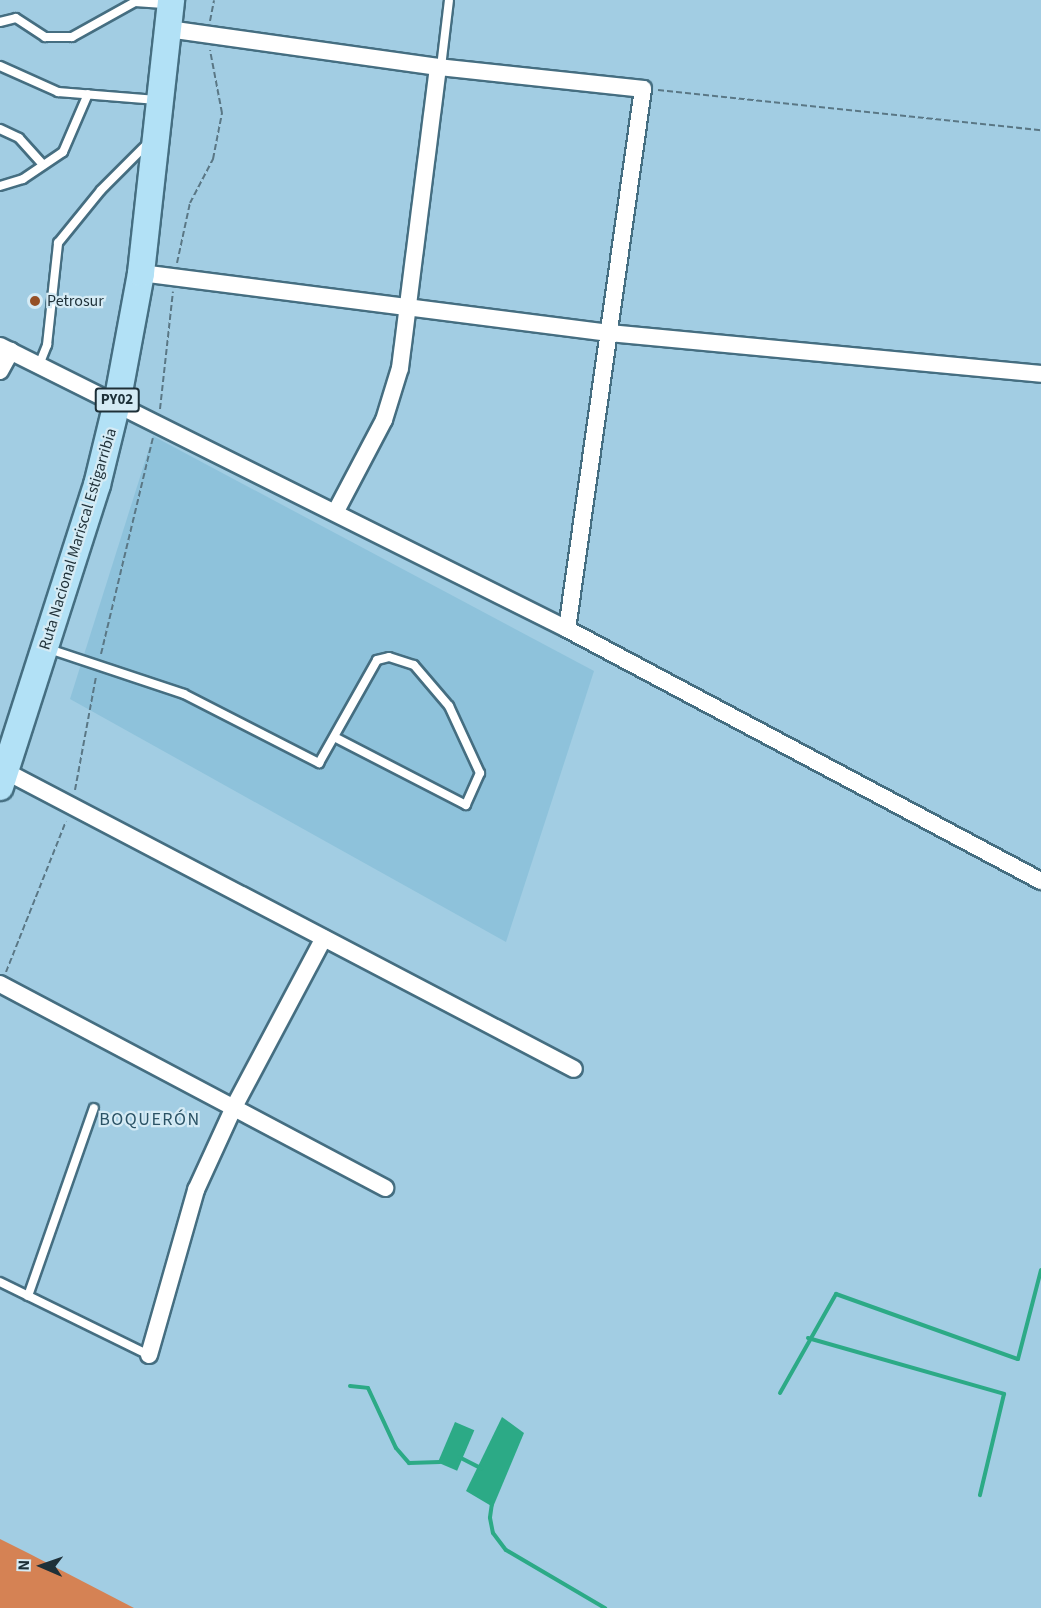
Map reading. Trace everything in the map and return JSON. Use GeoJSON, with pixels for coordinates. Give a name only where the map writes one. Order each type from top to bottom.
{"type":"FeatureCollection","features":[{"type":"Feature","properties":{"kind":"main road","name":"Ruta Nacional Mariscal Estigarribia"},"geometry":{"type":"LineString","coordinates":[[3,779],[97,485],[117,403],[141,273],[170,11]]}},
{"type":"Feature","properties":{"kind":"street"},"geometry":{"type":"LineString","coordinates":[[170,11],[207,34],[440,67],[643,89],[567,629]]}},
{"type":"Feature","properties":{"kind":"street"},"geometry":{"type":"LineString","coordinates":[[336,511],[384,420],[400,368],[440,67]]}},
{"type":"Feature","properties":{"kind":"street"},"geometry":{"type":"LineString","coordinates":[[141,273],[609,333],[1041,374]]}},
{"type":"Feature","properties":{"kind":"street"},"geometry":{"type":"LineString","coordinates":[[0,371],[5,349],[157,422],[567,629],[1041,880]]}},
{"type":"Feature","properties":{"kind":"street"},"geometry":{"type":"LineString","coordinates":[[3,779],[72,806],[574,1070]]}},
{"type":"Feature","properties":{"kind":"street"},"geometry":{"type":"LineString","coordinates":[[149,1355],[196,1190],[234,1107],[324,938]]}},
{"type":"Feature","properties":{"kind":"street"},"geometry":{"type":"LineString","coordinates":[[1,984],[385,1188]]}},
{"type":"Feature","properties":{"kind":"lane"},"geometry":{"type":"LineString","coordinates":[[440,67],[449,0]]}},
{"type":"Feature","properties":{"kind":"lane"},"geometry":{"type":"LineString","coordinates":[[0,22],[16,18],[45,37],[72,37],[135,1],[170,11]]}},
{"type":"Feature","properties":{"kind":"lane"},"geometry":{"type":"LineString","coordinates":[[0,66],[58,92],[160,100]]}},
{"type":"Feature","properties":{"kind":"lane"},"geometry":{"type":"LineString","coordinates":[[0,186],[23,179],[63,152],[88,94]]}},
{"type":"Feature","properties":{"kind":"lane"},"geometry":{"type":"LineString","coordinates":[[0,129],[19,138],[43,165]]}},
{"type":"Feature","properties":{"kind":"lane"},"geometry":{"type":"LineString","coordinates":[[39,365],[47,345],[58,243],[101,190],[157,135]]}},
{"type":"Feature","properties":{"kind":"lane"},"geometry":{"type":"LineString","coordinates":[[45,648],[184,694],[319,763],[334,736],[377,660],[389,657],[414,665],[449,706],[480,774],[466,805],[334,736]]}},
{"type":"Feature","properties":{"kind":"lane"},"geometry":{"type":"LineString","coordinates":[[28,1296],[94,1108]]}},
{"type":"Feature","properties":{"kind":"lane"},"geometry":{"type":"LineString","coordinates":[[0,1282],[149,1355]]}},
{"type":"Feature","properties":{"kind":"path"},"geometry":{"type":"LineString","coordinates":[[1,984],[72,806],[98,666],[157,422],[174,277],[190,203],[213,159],[222,114],[207,34],[214,0]]}},
{"type":"Feature","properties":{"kind":"path"},"geometry":{"type":"LineString","coordinates":[[643,89],[765,98],[1041,130]]}},
{"type":"Feature","properties":{"kind":"shaded area"},"geometry":{"type":"Polygon","coordinates":[[[153,436],[594,671],[506,942],[70,699],[153,436]]]}},
{"type":"Feature","properties":{"kind":"shaded area"},"geometry":{"type":"Polygon","coordinates":[[[502,1417],[524,1433],[493,1507],[466,1491],[502,1417]]]}},
{"type":"Feature","properties":{"kind":"shaded area"},"geometry":{"type":"Polygon","coordinates":[[[455,1422],[474,1430],[457,1471],[438,1463],[455,1422]]]}},
{"type":"Feature","properties":{"kind":"shaded area"},"geometry":{"type":"Polygon","coordinates":[[[0,1539],[28,1553],[134,1608],[0,1608],[0,1539]]]}},
{"type":"Feature","properties":{"kind":"waterway"},"geometry":{"type":"LineString","coordinates":[[780,1393],[836,1294],[1018,1359],[1041,1270]]}},
{"type":"Feature","properties":{"kind":"waterway"},"geometry":{"type":"LineString","coordinates":[[808,1338],[1004,1394],[980,1495]]}},
{"type":"Feature","properties":{"kind":"waterway"},"geometry":{"type":"LineString","coordinates":[[350,1386],[368,1388],[396,1448],[409,1463],[440,1462]]}},
{"type":"Feature","properties":{"kind":"waterway"},"geometry":{"type":"LineString","coordinates":[[459,1457],[481,1468]]}},
{"type":"Feature","properties":{"kind":"waterway"},"geometry":{"type":"LineString","coordinates":[[492,1503],[490,1518],[493,1533],[506,1550],[605,1608]]}},
{"type":"Feature","properties":{"kind":"place","name":"Petrosur"},"geometry":{"type":"Point","coordinates":[35,301]}},
{"type":"Feature","properties":{"kind":"district","name":"BOQUERÓN"},"geometry":{"type":"Point","coordinates":[150,1120]}}]}
